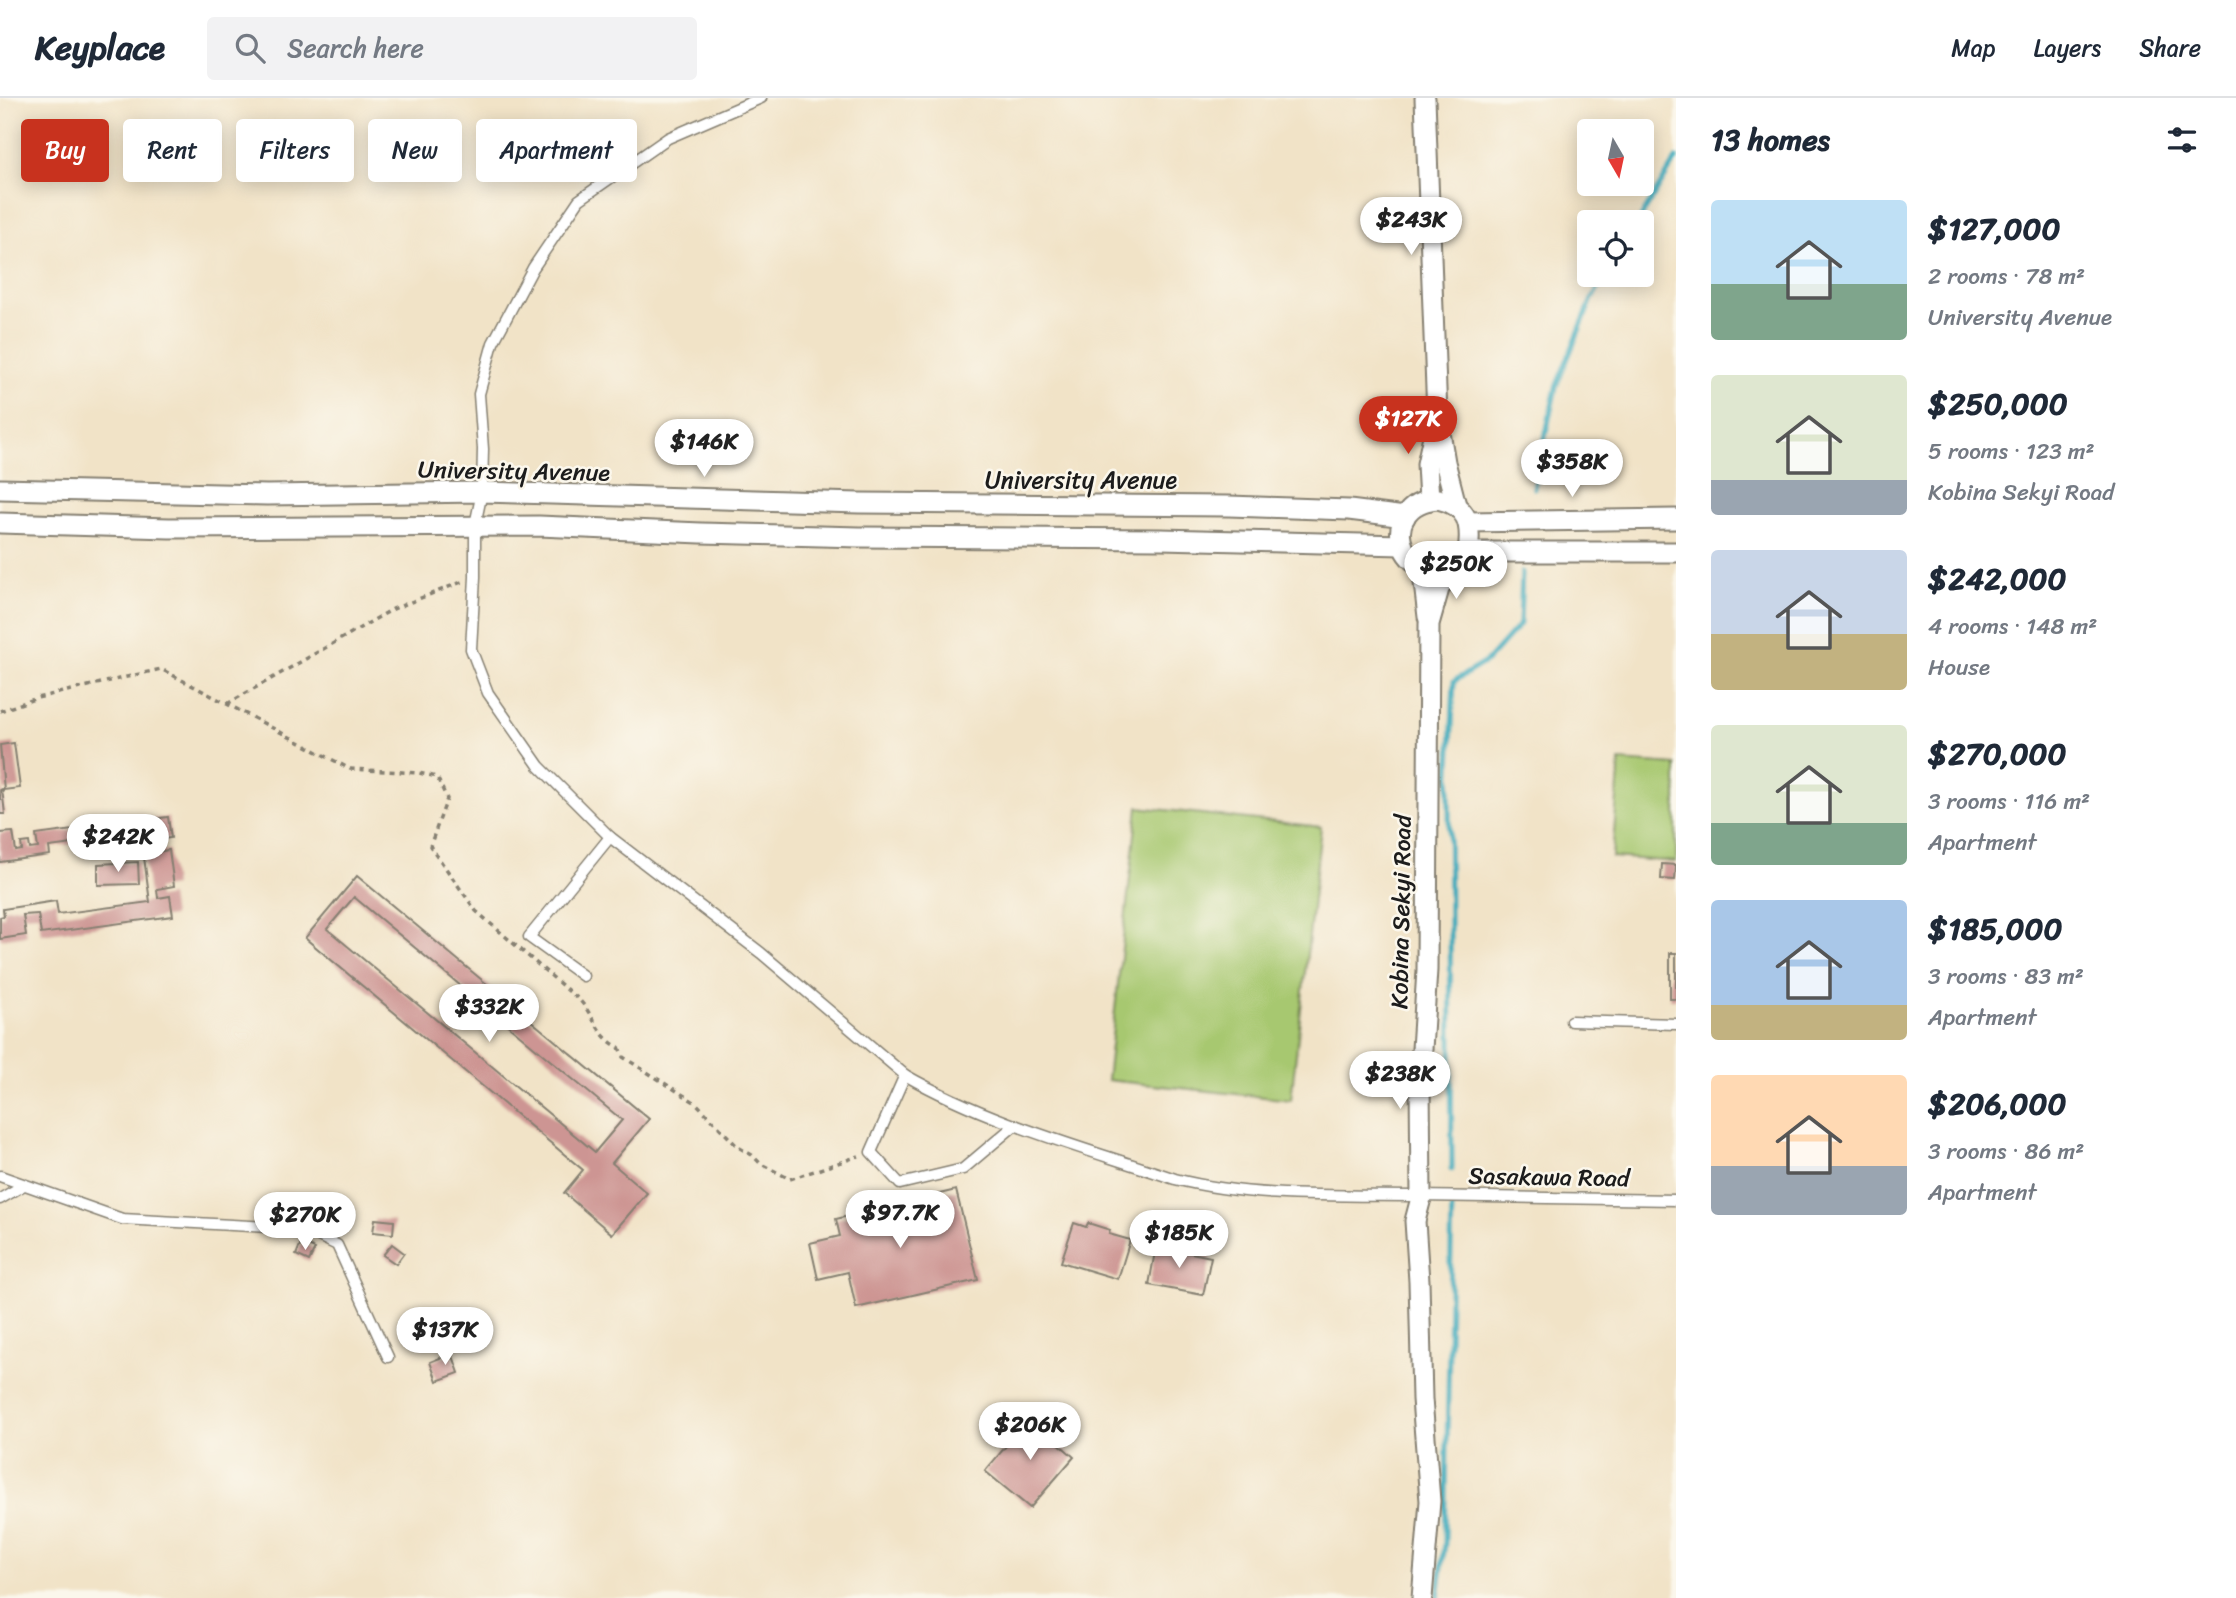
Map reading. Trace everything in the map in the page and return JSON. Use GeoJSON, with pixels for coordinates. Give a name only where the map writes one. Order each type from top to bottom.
{"type":"FeatureCollection","features":[{"type":"Feature","properties":{"kind":"street"},"geometry":{"type":"LineString","coordinates":[[1425,98],[1437,415],[1456,505],[1468,522],[1468,552]]}},
{"type":"Feature","properties":{"kind":"street"},"geometry":{"type":"LineString","coordinates":[[1429,500],[1427,464],[1437,415]]}},
{"type":"Feature","properties":{"kind":"street","name":"University Avenue"},"geometry":{"type":"LineString","coordinates":[[0,489],[267,495],[482,492],[859,503],[1228,506],[1349,510],[1405,517]]}},
{"type":"Feature","properties":{"kind":"street"},"geometry":{"type":"LineString","coordinates":[[1456,505],[1438,499],[1429,500],[1411,509],[1401,526],[1402,545],[1414,561],[1432,568],[1451,565],[1468,552],[1676,552]]}},
{"type":"Feature","properties":{"kind":"street"},"geometry":{"type":"LineString","coordinates":[[1468,522],[1676,519]]}},
{"type":"Feature","properties":{"kind":"street"},"geometry":{"type":"LineString","coordinates":[[0,523],[169,528],[475,525],[872,537],[1161,539],[1402,545]]}},
{"type":"Feature","properties":{"kind":"street","name":"Kobina Sekyi Road"},"geometry":{"type":"LineString","coordinates":[[1422,1598],[1430,1502],[1422,1398],[1415,1221],[1421,1196],[1420,1081],[1427,970],[1429,625],[1439,589],[1451,565]]}},
{"type":"Feature","properties":{"kind":"street"},"geometry":{"type":"LineString","coordinates":[[1422,566],[1429,625]]}},
{"type":"Feature","properties":{"kind":"lane","name":"Sasakawa Road"},"geometry":{"type":"LineString","coordinates":[[761,98],[668,138],[579,200],[533,268],[493,343],[479,394],[483,449],[482,492],[475,525],[471,649],[488,693],[539,766],[610,837],[761,953],[905,1075],[928,1088],[1015,1125],[1175,1179],[1201,1185],[1290,1193],[1676,1200]]}},
{"type":"Feature","properties":{"kind":"lane"},"geometry":{"type":"LineString","coordinates":[[583,976],[529,937],[610,837]]}},
{"type":"Feature","properties":{"kind":"lane"},"geometry":{"type":"LineString","coordinates":[[1571,1021],[1676,1024]]}},
{"type":"Feature","properties":{"kind":"lane"},"geometry":{"type":"LineString","coordinates":[[905,1075],[871,1152],[900,1184],[963,1169],[1015,1125]]}},
{"type":"Feature","properties":{"kind":"lane"},"geometry":{"type":"LineString","coordinates":[[0,1175],[122,1219],[286,1228],[313,1233],[337,1245],[388,1357]]}},
{"type":"Feature","properties":{"kind":"lane"},"geometry":{"type":"LineString","coordinates":[[0,1199],[24,1185]]}},
{"type":"Feature","properties":{"kind":"path"},"geometry":{"type":"LineString","coordinates":[[227,704],[393,609],[475,577]]}},
{"type":"Feature","properties":{"kind":"path"},"geometry":{"type":"LineString","coordinates":[[0,711],[37,698],[161,669],[350,769],[419,772],[437,777],[447,799],[430,846],[476,911],[581,999],[594,1024],[611,1044],[619,1047],[623,1057],[696,1103],[738,1147],[761,1164],[790,1179],[871,1152]]}},
{"type":"Feature","properties":{"kind":"green space"},"geometry":{"type":"Polygon","coordinates":[[[1620,761],[1676,765],[1676,862],[1612,857],[1620,761]]]}},
{"type":"Feature","properties":{"kind":"green space"},"geometry":{"type":"Polygon","coordinates":[[[1138,807],[1321,827],[1291,1100],[1107,1080],[1138,807]]]}},
{"type":"Feature","properties":{"kind":"building"},"geometry":{"type":"Polygon","coordinates":[[[14,743],[20,788],[4,790],[0,745],[14,743]]]}},
{"type":"Feature","properties":{"kind":"building"},"geometry":{"type":"Polygon","coordinates":[[[2,789],[5,814],[0,814],[2,789]]]}},
{"type":"Feature","properties":{"kind":"building"},"geometry":{"type":"Polygon","coordinates":[[[168,817],[171,838],[154,840],[156,852],[169,850],[174,886],[157,889],[158,898],[170,896],[173,916],[41,934],[38,914],[23,915],[26,935],[0,939],[0,917],[4,916],[3,909],[56,901],[58,914],[150,902],[141,835],[49,847],[50,855],[0,862],[0,833],[13,832],[16,851],[22,850],[21,843],[29,842],[30,849],[38,848],[36,835],[168,817]]]}},
{"type":"Feature","properties":{"kind":"building"},"geometry":{"type":"Polygon","coordinates":[[[138,862],[139,884],[98,885],[98,864],[138,862]]]}},
{"type":"Feature","properties":{"kind":"building"},"geometry":{"type":"Polygon","coordinates":[[[1662,864],[1676,865],[1675,880],[1661,879],[1662,864]]]}},
{"type":"Feature","properties":{"kind":"building"},"geometry":{"type":"Polygon","coordinates":[[[357,876],[649,1119],[612,1163],[647,1193],[612,1234],[564,1193],[583,1170],[305,938],[357,876]],[[354,897],[327,929],[595,1152],[622,1120],[354,897]]]}},
{"type":"Feature","properties":{"kind":"building"},"geometry":{"type":"Polygon","coordinates":[[[1670,953],[1676,953],[1676,999],[1670,999],[1670,953]]]}},
{"type":"Feature","properties":{"kind":"building"},"geometry":{"type":"Polygon","coordinates":[[[956,1190],[978,1280],[856,1308],[848,1272],[818,1279],[810,1243],[840,1236],[836,1219],[956,1190]]]}},
{"type":"Feature","properties":{"kind":"building"},"geometry":{"type":"Polygon","coordinates":[[[375,1219],[394,1221],[393,1234],[373,1232],[375,1219]]]}},
{"type":"Feature","properties":{"kind":"building"},"geometry":{"type":"Polygon","coordinates":[[[1074,1223],[1086,1227],[1088,1223],[1110,1230],[1109,1234],[1130,1240],[1118,1279],[1061,1262],[1074,1223]]]}},
{"type":"Feature","properties":{"kind":"building"},"geometry":{"type":"Polygon","coordinates":[[[1144,1233],[1156,1240],[1151,1249],[1141,1246],[1144,1233]]]}},
{"type":"Feature","properties":{"kind":"building"},"geometry":{"type":"Polygon","coordinates":[[[301,1243],[315,1249],[309,1261],[296,1255],[301,1243]]]}},
{"type":"Feature","properties":{"kind":"building"},"geometry":{"type":"Polygon","coordinates":[[[1165,1243],[1186,1248],[1186,1252],[1211,1257],[1203,1295],[1149,1285],[1156,1246],[1164,1248],[1165,1243]]]}},
{"type":"Feature","properties":{"kind":"building"},"geometry":{"type":"Polygon","coordinates":[[[392,1244],[404,1253],[396,1264],[383,1255],[392,1244]]]}},
{"type":"Feature","properties":{"kind":"building"},"geometry":{"type":"Polygon","coordinates":[[[452,1353],[459,1373],[437,1381],[430,1362],[452,1353]]]}},
{"type":"Feature","properties":{"kind":"building"},"geometry":{"type":"Polygon","coordinates":[[[1039,1416],[1054,1429],[1049,1435],[1074,1457],[1030,1508],[985,1471],[1029,1419],[1034,1423],[1039,1416]]]}},
{"type":"Feature","properties":{"kind":"waterway"},"geometry":{"type":"LineString","coordinates":[[1645,210],[1676,159]]}},
{"type":"Feature","properties":{"kind":"waterway"},"geometry":{"type":"LineString","coordinates":[[1534,488],[1556,387],[1599,287]]}},
{"type":"Feature","properties":{"kind":"waterway"},"geometry":{"type":"LineString","coordinates":[[1452,1169],[1449,793],[1454,681],[1487,661],[1520,624],[1522,572]]}},
{"type":"Feature","properties":{"kind":"waterway"},"geometry":{"type":"LineString","coordinates":[[1438,1598],[1445,1543],[1452,1201]]}}]}
